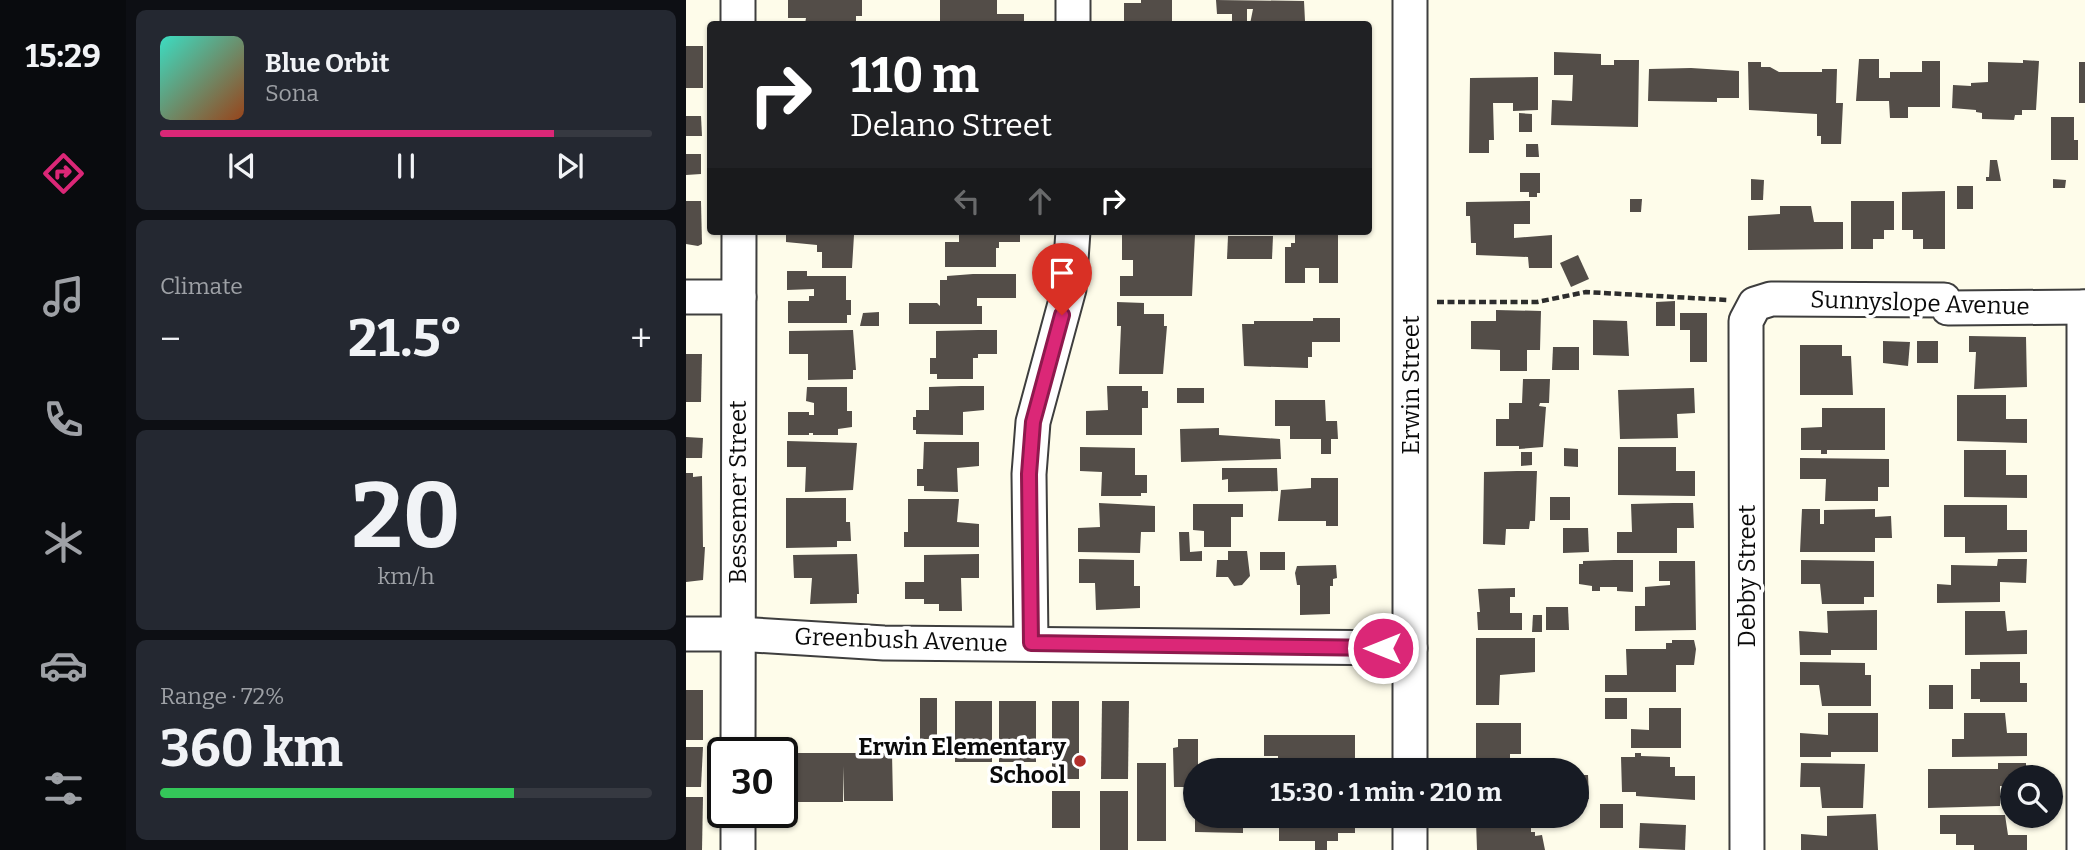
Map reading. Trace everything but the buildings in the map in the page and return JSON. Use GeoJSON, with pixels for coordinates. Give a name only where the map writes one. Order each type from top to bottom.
{"type":"FeatureCollection","features":[{"type":"Feature","properties":{"kind":"street"},"geometry":{"type":"LineString","coordinates":[[738,0],[738,21]]}},
{"type":"Feature","properties":{"kind":"street"},"geometry":{"type":"LineString","coordinates":[[1073,0],[1073,21]]}},
{"type":"Feature","properties":{"kind":"street","name":"Erwin Street"},"geometry":{"type":"LineString","coordinates":[[1410,0],[1410,758]]}},
{"type":"Feature","properties":{"kind":"street","name":"Bessemer Street"},"geometry":{"type":"LineString","coordinates":[[738,737],[739,235]]}},
{"type":"Feature","properties":{"kind":"street"},"geometry":{"type":"LineString","coordinates":[[1031,643],[1029,474],[1033,422],[1069,289],[1073,235]]}},
{"type":"Feature","properties":{"kind":"street"},"geometry":{"type":"LineString","coordinates":[[686,297],[739,297]]}},
{"type":"Feature","properties":{"kind":"street","name":"Sunnyslope Avenue"},"geometry":{"type":"LineString","coordinates":[[1755,304],[1771,299],[1944,300],[1948,308],[2085,307]]}},
{"type":"Feature","properties":{"kind":"street","name":"Debby Street"},"geometry":{"type":"LineString","coordinates":[[1747,850],[1746,321],[1755,304]]}},
{"type":"Feature","properties":{"kind":"street"},"geometry":{"type":"LineString","coordinates":[[2084,850],[2085,307]]}},
{"type":"Feature","properties":{"kind":"street","name":"Greenbush Avenue"},"geometry":{"type":"LineString","coordinates":[[686,634],[737,634],[884,643],[1410,648]]}},
{"type":"Feature","properties":{"kind":"street"},"geometry":{"type":"LineString","coordinates":[[738,828],[738,850]]}},
{"type":"Feature","properties":{"kind":"street"},"geometry":{"type":"LineString","coordinates":[[1410,828],[1410,850]]}},
{"type":"Feature","properties":{"kind":"path"},"geometry":{"type":"LineString","coordinates":[[1412,302],[1537,302],[1586,292],[1656,295],[1677,299],[1718,299],[1755,304]]}},
{"type":"Feature","properties":{"kind":"place","name":"Erwin Elementary School"},"geometry":{"type":"Point","coordinates":[1080,761]}},
{"type":"Feature","properties":{"kind":"route"},"geometry":{"type":"LineString","coordinates":[[1062,315],[1033,422],[1029,474],[1031,643],[1383,648]]}}]}
